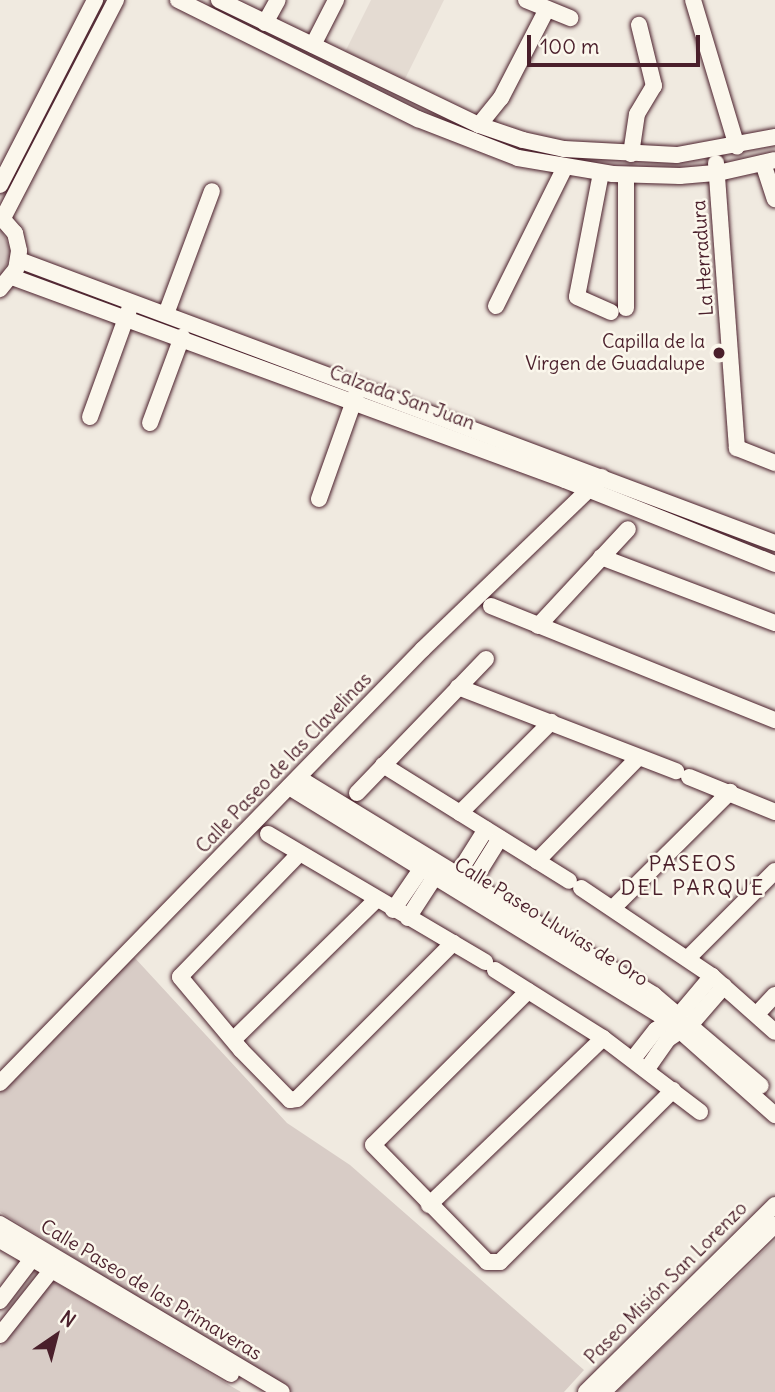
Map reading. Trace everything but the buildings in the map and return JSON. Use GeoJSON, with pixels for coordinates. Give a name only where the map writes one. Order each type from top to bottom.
{"type":"FeatureCollection","features":[{"type":"Feature","properties":{"kind":"street"},"geometry":{"type":"LineString","coordinates":[[0,185],[95,0]]}},
{"type":"Feature","properties":{"kind":"street"},"geometry":{"type":"LineString","coordinates":[[0,289],[12,276],[19,260],[15,233],[2,217],[116,0]]}},
{"type":"Feature","properties":{"kind":"street"},"geometry":{"type":"LineString","coordinates":[[178,0],[472,142],[564,169],[626,175],[718,173],[769,161],[775,199]]}},
{"type":"Feature","properties":{"kind":"street"},"geometry":{"type":"LineString","coordinates":[[219,0],[486,128],[564,149],[638,154],[715,151],[775,137]]}},
{"type":"Feature","properties":{"kind":"street"},"geometry":{"type":"LineString","coordinates":[[265,23],[278,0]]}},
{"type":"Feature","properties":{"kind":"street"},"geometry":{"type":"LineString","coordinates":[[313,46],[336,0]]}},
{"type":"Feature","properties":{"kind":"street"},"geometry":{"type":"LineString","coordinates":[[526,0],[570,18]]}},
{"type":"Feature","properties":{"kind":"street"},"geometry":{"type":"LineString","coordinates":[[693,0],[737,147]]}},
{"type":"Feature","properties":{"kind":"street"},"geometry":{"type":"LineString","coordinates":[[486,128],[547,9]]}},
{"type":"Feature","properties":{"kind":"street"},"geometry":{"type":"LineString","coordinates":[[638,154],[637,114],[654,86],[639,25]]}},
{"type":"Feature","properties":{"kind":"street"},"geometry":{"type":"LineString","coordinates":[[393,106],[402,89]]}},
{"type":"Feature","properties":{"kind":"street","name":"La Herradura"},"geometry":{"type":"LineString","coordinates":[[715,151],[737,448],[775,463]]}},
{"type":"Feature","properties":{"kind":"street"},"geometry":{"type":"LineString","coordinates":[[496,306],[564,169]]}},
{"type":"Feature","properties":{"kind":"street"},"geometry":{"type":"LineString","coordinates":[[601,173],[577,297],[619,310],[626,175]]}},
{"type":"Feature","properties":{"kind":"street"},"geometry":{"type":"LineString","coordinates":[[166,314],[212,191]]}},
{"type":"Feature","properties":{"kind":"street","name":"Calzada San Juan"},"geometry":{"type":"LineString","coordinates":[[19,260],[166,314],[591,491],[775,564]]}},
{"type":"Feature","properties":{"kind":"street","name":"Calzada San Juan"},"geometry":{"type":"LineString","coordinates":[[12,276],[182,337],[603,477],[775,543]]}},
{"type":"Feature","properties":{"kind":"street"},"geometry":{"type":"LineString","coordinates":[[90,417],[132,301]]}},
{"type":"Feature","properties":{"kind":"street"},"geometry":{"type":"LineString","coordinates":[[150,423],[182,337]]}},
{"type":"Feature","properties":{"kind":"street"},"geometry":{"type":"LineString","coordinates":[[319,499],[357,394]]}},
{"type":"Feature","properties":{"kind":"street","name":"Calle Paseo de las Clavelinas"},"geometry":{"type":"LineString","coordinates":[[0,1083],[423,649],[603,477]]}},
{"type":"Feature","properties":{"kind":"street"},"geometry":{"type":"LineString","coordinates":[[538,626],[628,529]]}},
{"type":"Feature","properties":{"kind":"street"},"geometry":{"type":"LineString","coordinates":[[601,557],[775,623]]}},
{"type":"Feature","properties":{"kind":"street"},"geometry":{"type":"LineString","coordinates":[[491,606],[775,720]]}},
{"type":"Feature","properties":{"kind":"street"},"geometry":{"type":"LineString","coordinates":[[357,793],[486,659]]}},
{"type":"Feature","properties":{"kind":"street"},"geometry":{"type":"LineString","coordinates":[[458,687],[775,812]]}},
{"type":"Feature","properties":{"kind":"street"},"geometry":{"type":"LineString","coordinates":[[460,813],[551,722]]}},
{"type":"Feature","properties":{"kind":"street"},"geometry":{"type":"LineString","coordinates":[[537,861],[638,758]]}},
{"type":"Feature","properties":{"kind":"street"},"geometry":{"type":"LineString","coordinates":[[383,765],[613,908],[688,958],[775,1032]]}},
{"type":"Feature","properties":{"kind":"street","name":"Calle Paseo Lluvias de Oro"},"geometry":{"type":"LineString","coordinates":[[294,783],[462,883],[680,1022],[775,1100]]}},
{"type":"Feature","properties":{"kind":"street"},"geometry":{"type":"LineString","coordinates":[[613,908],[730,792]]}},
{"type":"Feature","properties":{"kind":"street"},"geometry":{"type":"LineString","coordinates":[[462,883],[493,833]]}},
{"type":"Feature","properties":{"kind":"street"},"geometry":{"type":"LineString","coordinates":[[268,834],[453,943],[603,1038],[701,1112]]}},
{"type":"Feature","properties":{"kind":"street"},"geometry":{"type":"LineString","coordinates":[[299,854],[180,977],[284,1094],[297,1099],[453,943]]}},
{"type":"Feature","properties":{"kind":"street"},"geometry":{"type":"LineString","coordinates":[[401,914],[432,866]]}},
{"type":"Feature","properties":{"kind":"street"},"geometry":{"type":"LineString","coordinates":[[688,958],[775,871]]}},
{"type":"Feature","properties":{"kind":"street"},"geometry":{"type":"LineString","coordinates":[[234,1039],[376,900]]}},
{"type":"Feature","properties":{"kind":"street"},"geometry":{"type":"LineString","coordinates":[[647,1069],[680,1022],[718,981]]}},
{"type":"Feature","properties":{"kind":"street"},"geometry":{"type":"LineString","coordinates":[[528,990],[373,1144],[429,1205],[487,1262],[500,1262],[673,1090]]}},
{"type":"Feature","properties":{"kind":"street"},"geometry":{"type":"LineString","coordinates":[[757,1014],[775,995]]}},
{"type":"Feature","properties":{"kind":"street"},"geometry":{"type":"LineString","coordinates":[[633,1059],[656,1030],[680,1022]]}},
{"type":"Feature","properties":{"kind":"street","name":"Calle Paseo Lluvias de Oro"},"geometry":{"type":"LineString","coordinates":[[680,1022],[775,1115]]}},
{"type":"Feature","properties":{"kind":"street"},"geometry":{"type":"LineString","coordinates":[[429,1205],[603,1038]]}},
{"type":"Feature","properties":{"kind":"street","name":"Paseo Misión San Lorenzo"},"geometry":{"type":"LineString","coordinates":[[586,1392],[775,1205]]}},
{"type":"Feature","properties":{"kind":"street","name":"Calle Paseo de las Primaveras"},"geometry":{"type":"LineString","coordinates":[[0,1224],[36,1254],[261,1392]]}},
{"type":"Feature","properties":{"kind":"street","name":"Paseo Misión San Lorenzo"},"geometry":{"type":"LineString","coordinates":[[603,1392],[775,1225]]}},
{"type":"Feature","properties":{"kind":"street","name":"Calle Paseo de las Primaveras"},"geometry":{"type":"LineString","coordinates":[[0,1240],[36,1254]]}},
{"type":"Feature","properties":{"kind":"street"},"geometry":{"type":"LineString","coordinates":[[0,1301],[36,1254]]}},
{"type":"Feature","properties":{"kind":"street"},"geometry":{"type":"LineString","coordinates":[[0,1335],[55,1266]]}},
{"type":"Feature","properties":{"kind":"street","name":"Calle Paseo de las Primaveras"},"geometry":{"type":"LineString","coordinates":[[55,1266],[282,1392]]}},
{"type":"Feature","properties":{"kind":"shaded area"},"geometry":{"type":"Polygon","coordinates":[[[371,0],[444,0],[404,81],[345,52],[371,0]]]}},
{"type":"Feature","properties":{"kind":"shaded area"},"geometry":{"type":"Polygon","coordinates":[[[0,226],[12,253],[0,278],[0,226]]]}},
{"type":"Feature","properties":{"kind":"shaded area"},"geometry":{"type":"Polygon","coordinates":[[[134,957],[287,1123],[350,1165],[584,1370],[564,1392],[290,1392],[0,1212],[0,1092],[134,957]]]}},
{"type":"Feature","properties":{"kind":"shaded area"},"geometry":{"type":"Polygon","coordinates":[[[775,1240],[775,1392],[616,1392],[775,1240]]]}},
{"type":"Feature","properties":{"kind":"shaded area"},"geometry":{"type":"Polygon","coordinates":[[[53,1281],[241,1392],[0,1392],[0,1347],[53,1281]]]}},
{"type":"Feature","properties":{"kind":"place","name":"Capilla de la Virgen de Guadalupe"},"geometry":{"type":"Point","coordinates":[719,353]}},
{"type":"Feature","properties":{"kind":"district","name":"PASEOS DEL PARQUE"},"geometry":{"type":"Point","coordinates":[693,876]}}]}
